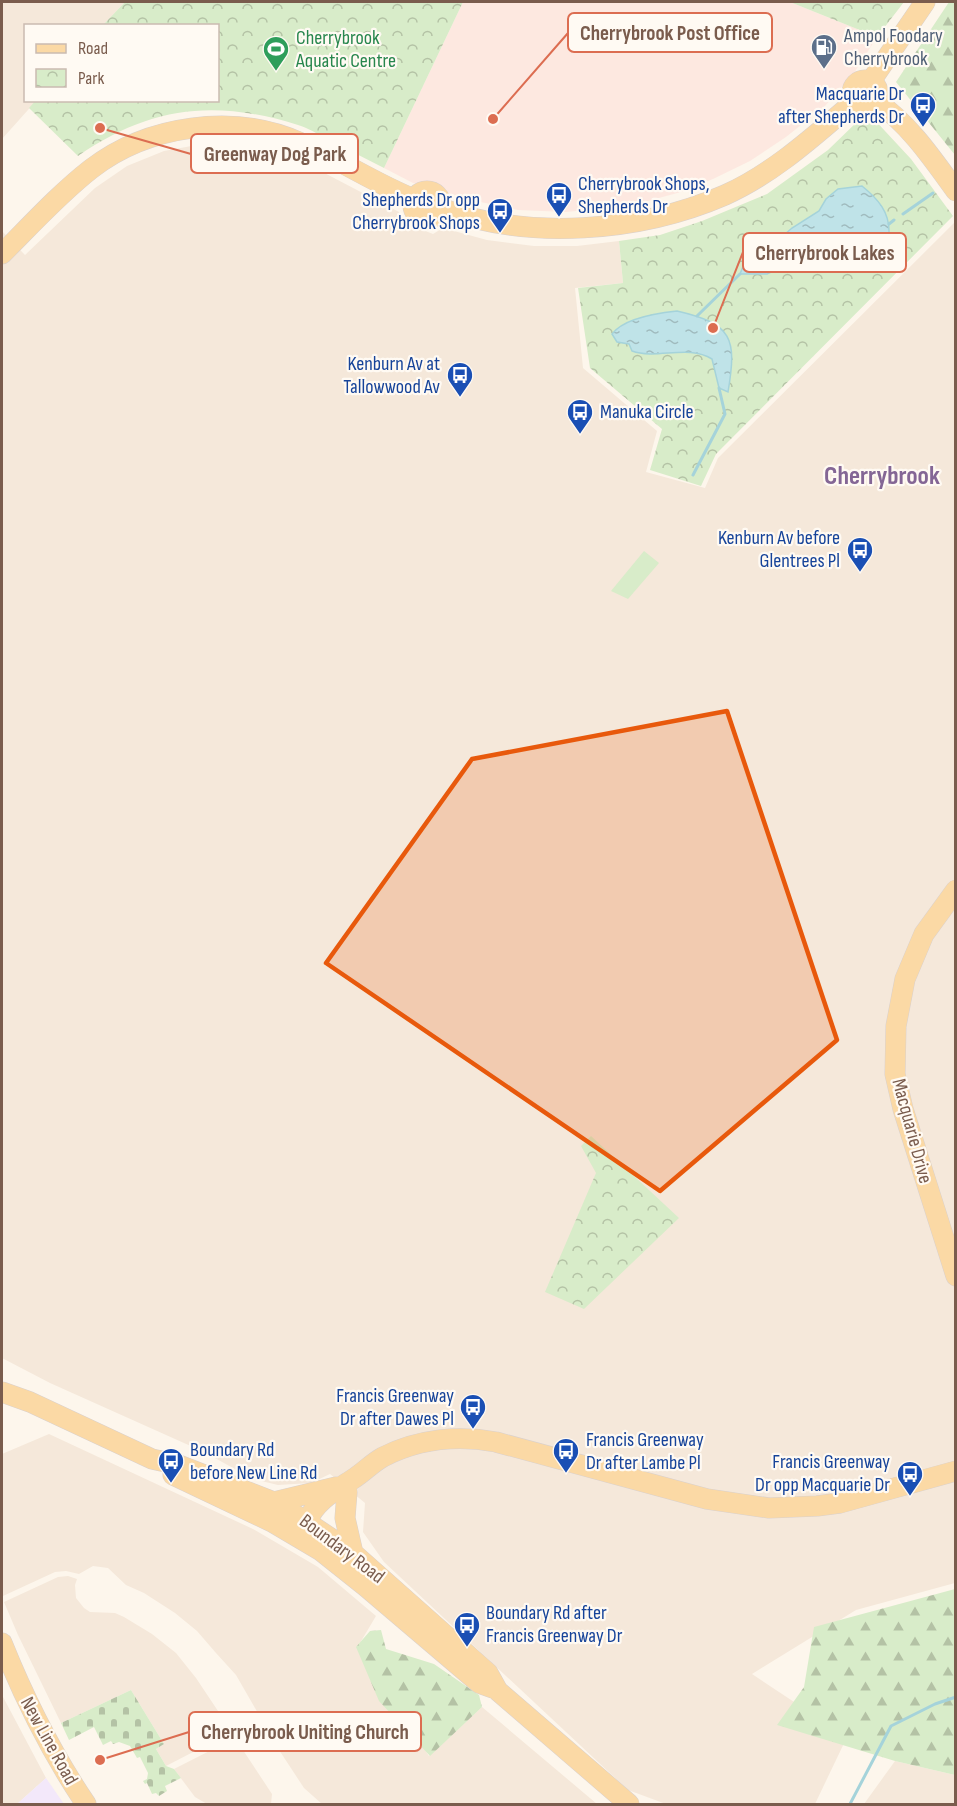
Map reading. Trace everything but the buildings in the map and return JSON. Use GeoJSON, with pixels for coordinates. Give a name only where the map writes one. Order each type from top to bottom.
{"type":"FeatureCollection","features":[{"type":"Feature","properties":{"kind":"main road"},"geometry":{"type":"LineString","coordinates":[[871,81],[925,2]]}},
{"type":"Feature","properties":{"kind":"main road"},"geometry":{"type":"LineString","coordinates":[[862,80],[871,81],[878,91],[876,101],[867,107],[860,106],[854,102],[851,93],[854,85],[862,80]]}},
{"type":"Feature","properties":{"kind":"main road"},"geometry":{"type":"LineString","coordinates":[[876,101],[909,128],[956,191]]}},
{"type":"Feature","properties":{"kind":"main road"},"geometry":{"type":"LineString","coordinates":[[2,254],[81,178],[100,163],[117,152],[147,139],[198,127],[240,126],[284,136],[300,142],[384,187],[414,199],[420,192],[429,191],[437,196],[441,208],[465,217],[525,228],[597,226],[660,217],[726,195],[796,152],[854,102]]}},
{"type":"Feature","properties":{"kind":"main road","name":"Macquarie Drive"},"geometry":{"type":"LineString","coordinates":[[956,890],[924,934],[905,979],[896,1026],[895,1074],[903,1109],[956,1276]]}},
{"type":"Feature","properties":{"kind":"main road","name":"Boundary Road"},"geometry":{"type":"LineString","coordinates":[[2,1392],[30,1402],[152,1459],[174,1475],[254,1513],[310,1530],[353,1553],[488,1673],[498,1691]]}},
{"type":"Feature","properties":{"kind":"main road","name":"Boundary Road"},"geometry":{"type":"LineString","coordinates":[[2,1403],[30,1402]]}},
{"type":"Feature","properties":{"kind":"main road"},"geometry":{"type":"LineString","coordinates":[[310,1530],[347,1485],[366,1468],[408,1447],[453,1438],[496,1442],[707,1499],[769,1508],[840,1503],[956,1471]]}},
{"type":"Feature","properties":{"kind":"main road","name":"Boundary Road"},"geometry":{"type":"LineString","coordinates":[[152,1459],[179,1465],[274,1502],[310,1530],[351,1574],[479,1683],[498,1691],[629,1804]]}},
{"type":"Feature","properties":{"kind":"main road"},"geometry":{"type":"LineString","coordinates":[[274,1502],[347,1485]]}},
{"type":"Feature","properties":{"kind":"main road"},"geometry":{"type":"LineString","coordinates":[[347,1485],[345,1518],[353,1553]]}},
{"type":"Feature","properties":{"kind":"main road","name":"New Line Road"},"geometry":{"type":"LineString","coordinates":[[2,1643],[18,1685],[47,1741],[86,1804]]}},
{"type":"Feature","properties":{"kind":"highlighted area"},"geometry":{"type":"Polygon","coordinates":[[[727,711],[837,1040],[660,1191],[326,963],[472,759],[727,711]]]}},
{"type":"Feature","properties":{"kind":"shaded area"},"geometry":{"type":"Polygon","coordinates":[[[2,2],[125,2],[104,24],[24,24],[24,102],[35,102],[2,139],[2,2]]]}},
{"type":"Feature","properties":{"kind":"shaded area"},"geometry":{"type":"Polygon","coordinates":[[[463,2],[790,2],[877,37],[854,73],[825,106],[786,137],[750,161],[713,179],[681,192],[644,202],[607,208],[566,212],[518,210],[413,183],[384,168],[463,2]]]}},
{"type":"Feature","properties":{"kind":"shaded area"},"geometry":{"type":"Polygon","coordinates":[[[208,143],[229,143],[283,153],[399,212],[405,223],[433,234],[443,228],[487,240],[534,246],[577,246],[619,241],[623,283],[575,288],[583,368],[657,431],[646,472],[705,488],[718,458],[955,222],[955,1583],[856,1610],[752,1674],[847,1737],[815,1804],[666,1804],[628,1790],[384,1562],[363,1532],[365,1503],[330,1474],[311,1483],[278,1485],[253,1479],[204,1452],[50,1383],[2,1358],[2,231],[25,255],[95,188],[127,166],[164,151],[208,143]]]}},
{"type":"Feature","properties":{"kind":"shaded area"},"geometry":{"type":"Polygon","coordinates":[[[49,1434],[253,1529],[318,1567],[376,1616],[357,1648],[429,1756],[482,1707],[597,1804],[322,1804],[304,1788],[236,1675],[197,1631],[175,1613],[144,1593],[126,1585],[108,1568],[93,1566],[79,1574],[66,1571],[55,1572],[3,1596],[2,1454],[49,1434]]]}},
{"type":"Feature","properties":{"kind":"shaded area"},"geometry":{"type":"Polygon","coordinates":[[[68,1576],[77,1579],[76,1598],[84,1608],[90,1612],[115,1613],[124,1617],[152,1634],[176,1653],[196,1678],[232,1732],[166,1766],[156,1749],[164,1744],[131,1690],[61,1723],[4,1602],[58,1577],[68,1576]]]}},
{"type":"Feature","properties":{"kind":"shaded area"},"geometry":{"type":"Polygon","coordinates":[[[2,1695],[46,1778],[17,1804],[2,1804],[2,1695]]]}},
{"type":"Feature","properties":{"kind":"shaded area"},"geometry":{"type":"Polygon","coordinates":[[[235,1738],[272,1794],[271,1804],[207,1804],[195,1797],[174,1769],[235,1738]]]}},
{"type":"Feature","properties":{"kind":"shaded area"},"geometry":{"type":"Polygon","coordinates":[[[895,1761],[955,1775],[955,1804],[864,1804],[895,1761]]]}},
{"type":"Feature","properties":{"kind":"shaded area"},"geometry":{"type":"Polygon","coordinates":[[[46,1778],[64,1804],[17,1804],[46,1778]]]}},
{"type":"Feature","properties":{"kind":"green space"},"geometry":{"type":"Polygon","coordinates":[[[125,2],[463,2],[384,168],[298,125],[239,112],[211,110],[157,117],[131,126],[78,156],[29,108],[34,102],[219,102],[219,24],[104,24],[125,2]]]}},
{"type":"Feature","properties":{"kind":"green space"},"geometry":{"type":"Polygon","coordinates":[[[790,2],[904,2],[877,37],[790,2]]]}},
{"type":"Feature","properties":{"kind":"green space"},"geometry":{"type":"Polygon","coordinates":[[[949,2],[956,2],[955,155],[896,82],[949,2]]]}},
{"type":"Feature","properties":{"kind":"green space"},"geometry":{"type":"Polygon","coordinates":[[[872,117],[911,159],[953,216],[716,454],[701,486],[650,470],[662,429],[590,368],[578,288],[623,283],[619,241],[660,235],[702,221],[767,194],[828,150],[860,119],[872,117]]]}},
{"type":"Feature","properties":{"kind":"green space"},"geometry":{"type":"Polygon","coordinates":[[[644,551],[659,563],[628,599],[611,591],[644,551]]]}},
{"type":"Feature","properties":{"kind":"green space"},"geometry":{"type":"Polygon","coordinates":[[[591,1136],[679,1218],[584,1309],[545,1292],[596,1173],[581,1146],[591,1136]]]}},
{"type":"Feature","properties":{"kind":"green space"},"geometry":{"type":"Polygon","coordinates":[[[955,1589],[955,1775],[895,1761],[777,1725],[804,1687],[814,1627],[955,1589]]]}},
{"type":"Feature","properties":{"kind":"green space"},"geometry":{"type":"Polygon","coordinates":[[[381,1630],[386,1649],[434,1664],[479,1695],[482,1707],[430,1756],[379,1701],[356,1647],[370,1631],[381,1630]]]}},
{"type":"Feature","properties":{"kind":"green space"},"geometry":{"type":"Polygon","coordinates":[[[131,1690],[164,1744],[156,1749],[166,1766],[174,1769],[181,1778],[165,1786],[167,1791],[159,1796],[156,1793],[152,1794],[147,1783],[143,1781],[147,1779],[148,1773],[140,1757],[137,1758],[130,1746],[119,1742],[113,1744],[111,1741],[103,1745],[94,1727],[69,1740],[61,1723],[131,1690]]]}},
{"type":"Feature","properties":{"kind":"water"},"geometry":{"type":"Polygon","coordinates":[[[862,186],[882,207],[889,226],[889,234],[864,241],[845,241],[767,274],[740,274],[744,264],[761,255],[792,228],[819,211],[826,199],[838,189],[862,186]]]}},
{"type":"Feature","properties":{"kind":"water"},"geometry":{"type":"Polygon","coordinates":[[[677,311],[710,322],[727,336],[732,358],[728,392],[719,388],[712,359],[683,352],[652,354],[632,351],[629,344],[617,342],[612,334],[617,328],[633,320],[677,311]]]}},
{"type":"Feature","properties":{"kind":"waterway"},"geometry":{"type":"LineString","coordinates":[[903,214],[933,193]]}},
{"type":"Feature","properties":{"kind":"waterway"},"geometry":{"type":"LineString","coordinates":[[889,224],[894,220]]}},
{"type":"Feature","properties":{"kind":"waterway"},"geometry":{"type":"LineString","coordinates":[[697,316],[740,274]]}},
{"type":"Feature","properties":{"kind":"waterway"},"geometry":{"type":"LineString","coordinates":[[693,475],[725,414],[719,388]]}},
{"type":"Feature","properties":{"kind":"waterway"},"geometry":{"type":"LineString","coordinates":[[850,1804],[891,1726],[935,1704],[956,1697]]}},
{"type":"Feature","properties":{"kind":"place","name":"Ampol Foodary Cherrybrook"},"geometry":{"type":"Point","coordinates":[824,70]}},
{"type":"Feature","properties":{"kind":"place","name":"Cherrybrook Aquatic Centre"},"geometry":{"type":"Point","coordinates":[276,72]}},
{"type":"Feature","properties":{"kind":"place","name":"Cherrybrook Post Office"},"geometry":{"type":"Point","coordinates":[493,119]}},
{"type":"Feature","properties":{"kind":"place","name":"Greenway Dog Park"},"geometry":{"type":"Point","coordinates":[100,128]}},
{"type":"Feature","properties":{"kind":"place","name":"Macquarie Dr after Shepherds Dr"},"geometry":{"type":"Point","coordinates":[923,128]}},
{"type":"Feature","properties":{"kind":"place","name":"Cherrybrook Shops, Shepherds Dr"},"geometry":{"type":"Point","coordinates":[559,218]}},
{"type":"Feature","properties":{"kind":"place","name":"Shepherds Dr opp Cherrybrook Shops"},"geometry":{"type":"Point","coordinates":[500,234]}},
{"type":"Feature","properties":{"kind":"place","name":"Cherrybrook Lakes"},"geometry":{"type":"Point","coordinates":[713,328]}},
{"type":"Feature","properties":{"kind":"place","name":"Kenburn Av at Tallowwood Av"},"geometry":{"type":"Point","coordinates":[460,398]}},
{"type":"Feature","properties":{"kind":"place","name":"Manuka Circle"},"geometry":{"type":"Point","coordinates":[580,435]}},
{"type":"Feature","properties":{"kind":"place","name":"Kenburn Av before Glentrees Pl"},"geometry":{"type":"Point","coordinates":[860,573]}},
{"type":"Feature","properties":{"kind":"place","name":"Francis Greenway Dr after Dawes Pl"},"geometry":{"type":"Point","coordinates":[473,1430]}},
{"type":"Feature","properties":{"kind":"place","name":"Francis Greenway Dr after Lambe Pl"},"geometry":{"type":"Point","coordinates":[566,1474]}},
{"type":"Feature","properties":{"kind":"place","name":"Boundary Rd before New Line Rd"},"geometry":{"type":"Point","coordinates":[171,1484]}},
{"type":"Feature","properties":{"kind":"place","name":"Francis Greenway Dr opp Macquarie Dr"},"geometry":{"type":"Point","coordinates":[910,1497]}},
{"type":"Feature","properties":{"kind":"place","name":"Boundary Rd after Francis Greenway Dr"},"geometry":{"type":"Point","coordinates":[467,1648]}},
{"type":"Feature","properties":{"kind":"place","name":"Cherrybrook Uniting Church"},"geometry":{"type":"Point","coordinates":[100,1760]}},
{"type":"Feature","properties":{"kind":"district","name":"Cherrybrook"},"geometry":{"type":"Point","coordinates":[882,476]}}]}
